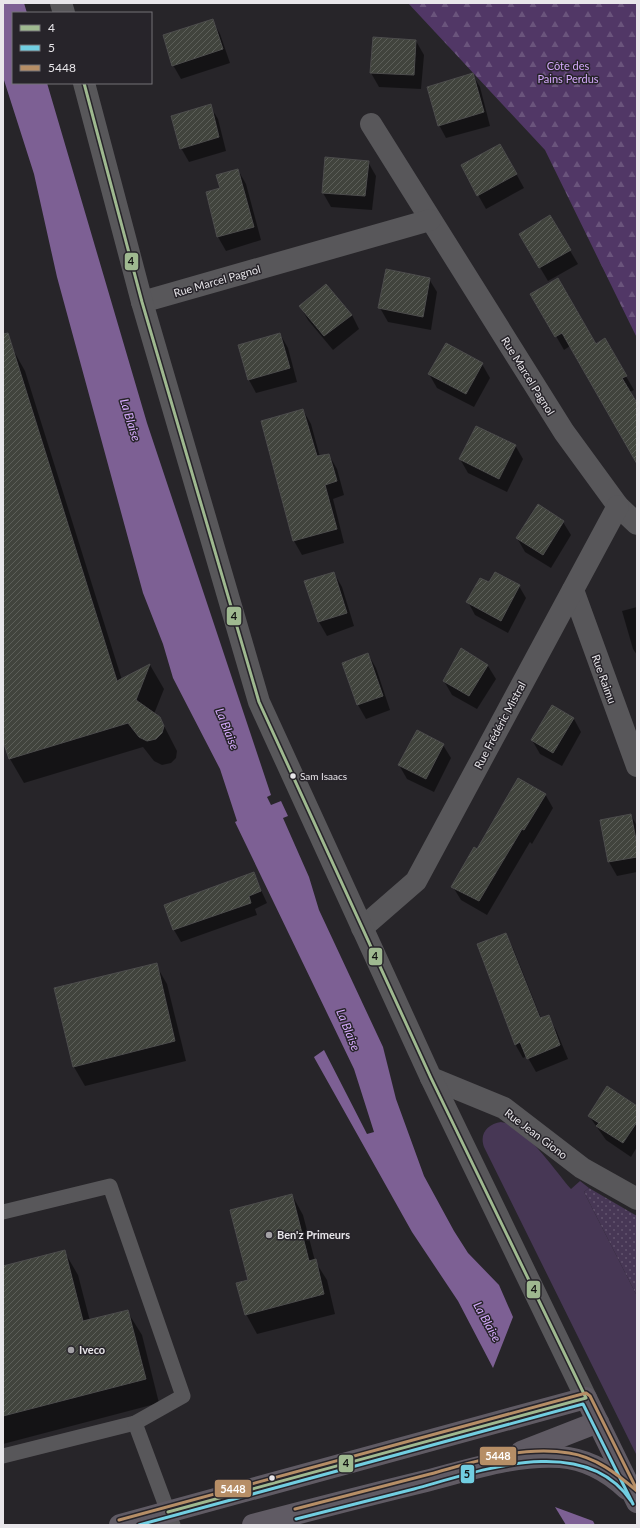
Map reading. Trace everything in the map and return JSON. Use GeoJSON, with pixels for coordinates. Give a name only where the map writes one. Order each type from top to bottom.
{"type":"FeatureCollection","features":[{"type":"Feature","properties":{"kind":"main road"},"geometry":{"type":"LineString","coordinates":[[120,1525],[170,1518],[586,1398],[635,1498]]}},
{"type":"Feature","properties":{"kind":"main road"},"geometry":{"type":"LineString","coordinates":[[492,1464],[598,1422]]}},
{"type":"Feature","properties":{"kind":"main road"},"geometry":{"type":"LineString","coordinates":[[253,1525],[492,1464],[544,1457],[570,1458],[604,1470],[635,1498]]}},
{"type":"Feature","properties":{"kind":"street"},"geometry":{"type":"LineString","coordinates":[[84,84],[142,302],[259,702],[431,1078],[586,1398]]}},
{"type":"Feature","properties":{"kind":"street","name":"Rue Marcel Pagnol"},"geometry":{"type":"LineString","coordinates":[[370,124],[564,432],[618,506],[637,524]]}},
{"type":"Feature","properties":{"kind":"street","name":"Rue Marcel Pagnol"},"geometry":{"type":"LineString","coordinates":[[142,302],[430,220]]}},
{"type":"Feature","properties":{"kind":"street","name":"Rue Frédéric Mistral"},"geometry":{"type":"LineString","coordinates":[[362,928],[416,880],[618,506]]}},
{"type":"Feature","properties":{"kind":"street","name":"Rue Raimu"},"geometry":{"type":"LineString","coordinates":[[573,590],[637,766]]}},
{"type":"Feature","properties":{"kind":"street","name":"Rue Jean Giono"},"geometry":{"type":"LineString","coordinates":[[431,1078],[504,1108],[582,1168],[637,1199]]}},
{"type":"Feature","properties":{"kind":"lane"},"geometry":{"type":"LineString","coordinates":[[3,1212],[110,1186],[183,1396],[135,1423],[3,1456]]}},
{"type":"Feature","properties":{"kind":"lane"},"geometry":{"type":"LineString","coordinates":[[135,1423],[170,1518]]}},
{"type":"Feature","properties":{"kind":"shaded area"},"geometry":{"type":"Polygon","coordinates":[[[501,1122],[520,1131],[539,1150],[571,1189],[580,1181],[589,1188],[584,1192],[637,1296],[637,1456],[484,1147],[483,1137],[486,1130],[492,1125],[501,1122]]]}},
{"type":"Feature","properties":{"kind":"shaded area"},"geometry":{"type":"Polygon","coordinates":[[[589,1188],[637,1216],[637,1296],[584,1192],[589,1188]]]}},
{"type":"Feature","properties":{"kind":"green space","name":"Côte des Pains Perdus"},"geometry":{"type":"Polygon","coordinates":[[[408,3],[637,3],[637,338],[545,150],[408,3]]]}},
{"type":"Feature","properties":{"kind":"water","name":"La Blaise"},"geometry":{"type":"Polygon","coordinates":[[[3,3],[24,3],[27,12],[12,12],[12,84],[47,84],[147,423],[271,795],[267,797],[271,805],[281,801],[288,816],[283,818],[309,877],[319,910],[383,1047],[396,1099],[424,1176],[454,1231],[468,1253],[499,1285],[513,1317],[493,1368],[458,1301],[412,1232],[314,1057],[324,1050],[367,1134],[374,1132],[354,1069],[235,822],[237,821],[220,769],[173,678],[163,644],[143,593],[57,277],[34,174],[3,77],[3,3]]]}},
{"type":"Feature","properties":{"kind":"water"},"geometry":{"type":"Polygon","coordinates":[[[555,1507],[593,1521],[595,1525],[566,1525],[555,1507]]]}},
{"type":"Feature","properties":{"kind":"building"},"geometry":{"type":"Polygon","coordinates":[[[213,19],[223,49],[172,66],[163,35],[213,19]]]}},
{"type":"Feature","properties":{"kind":"building"},"geometry":{"type":"Polygon","coordinates":[[[373,37],[416,40],[414,75],[370,73],[373,37]]]}},
{"type":"Feature","properties":{"kind":"building"},"geometry":{"type":"Polygon","coordinates":[[[473,73],[484,112],[438,126],[427,87],[473,73]]]}},
{"type":"Feature","properties":{"kind":"building"},"geometry":{"type":"Polygon","coordinates":[[[211,104],[219,137],[180,149],[171,116],[211,104]]]}},
{"type":"Feature","properties":{"kind":"building"},"geometry":{"type":"Polygon","coordinates":[[[500,144],[517,174],[477,196],[461,165],[500,144]]]}},
{"type":"Feature","properties":{"kind":"building"},"geometry":{"type":"Polygon","coordinates":[[[325,157],[369,161],[365,196],[322,193],[325,157]]]}},
{"type":"Feature","properties":{"kind":"building"},"geometry":{"type":"Polygon","coordinates":[[[238,169],[254,227],[217,237],[206,192],[220,188],[216,175],[238,169]]]}},
{"type":"Feature","properties":{"kind":"building"},"geometry":{"type":"Polygon","coordinates":[[[550,215],[571,250],[539,268],[519,234],[550,215]]]}},
{"type":"Feature","properties":{"kind":"building"},"geometry":{"type":"Polygon","coordinates":[[[386,269],[430,278],[423,317],[378,308],[386,269]]]}},
{"type":"Feature","properties":{"kind":"building"},"geometry":{"type":"Polygon","coordinates":[[[558,278],[596,344],[605,338],[627,376],[622,378],[637,403],[637,464],[562,333],[555,337],[530,294],[558,278]]]}},
{"type":"Feature","properties":{"kind":"building"},"geometry":{"type":"Polygon","coordinates":[[[326,284],[352,315],[324,336],[299,306],[326,284]]]}},
{"type":"Feature","properties":{"kind":"building"},"geometry":{"type":"Polygon","coordinates":[[[8,333],[117,681],[150,664],[136,700],[160,717],[164,726],[162,733],[156,739],[147,741],[139,737],[128,723],[9,759],[3,741],[3,334],[8,333]]]}},
{"type":"Feature","properties":{"kind":"building"},"geometry":{"type":"Polygon","coordinates":[[[280,333],[290,368],[248,380],[238,345],[280,333]]]}},
{"type":"Feature","properties":{"kind":"building"},"geometry":{"type":"Polygon","coordinates":[[[446,343],[483,363],[466,394],[428,374],[446,343]]]}},
{"type":"Feature","properties":{"kind":"building"},"geometry":{"type":"Polygon","coordinates":[[[303,409],[317,456],[329,454],[337,481],[325,485],[337,529],[293,541],[261,421],[303,409]]]}},
{"type":"Feature","properties":{"kind":"building"},"geometry":{"type":"Polygon","coordinates":[[[476,426],[516,445],[499,479],[459,459],[476,426]]]}},
{"type":"Feature","properties":{"kind":"building"},"geometry":{"type":"Polygon","coordinates":[[[538,504],[564,521],[543,555],[516,538],[538,504]]]}},
{"type":"Feature","properties":{"kind":"building"},"geometry":{"type":"Polygon","coordinates":[[[334,572],[347,613],[318,622],[304,581],[334,572]]]}},
{"type":"Feature","properties":{"kind":"building"},"geometry":{"type":"Polygon","coordinates":[[[495,572],[520,585],[501,621],[466,602],[480,578],[489,582],[495,572]]]}},
{"type":"Feature","properties":{"kind":"building"},"geometry":{"type":"Polygon","coordinates":[[[461,648],[488,665],[469,696],[443,681],[461,648]]]}},
{"type":"Feature","properties":{"kind":"building"},"geometry":{"type":"Polygon","coordinates":[[[368,653],[383,696],[357,705],[342,663],[368,653]]]}},
{"type":"Feature","properties":{"kind":"building"},"geometry":{"type":"Polygon","coordinates":[[[552,705],[574,718],[553,753],[531,740],[552,705]]]}},
{"type":"Feature","properties":{"kind":"building"},"geometry":{"type":"Polygon","coordinates":[[[417,730],[444,744],[426,779],[398,765],[417,730]]]}},
{"type":"Feature","properties":{"kind":"building"},"geometry":{"type":"Polygon","coordinates":[[[518,778],[546,794],[524,830],[522,829],[479,901],[451,887],[474,847],[477,849],[518,778]]]}},
{"type":"Feature","properties":{"kind":"building"},"geometry":{"type":"Polygon","coordinates":[[[631,814],[637,845],[637,857],[608,862],[600,820],[631,814]]]}},
{"type":"Feature","properties":{"kind":"building"},"geometry":{"type":"Polygon","coordinates":[[[254,872],[261,891],[249,896],[251,903],[173,930],[164,905],[254,872]]]}},
{"type":"Feature","properties":{"kind":"building"},"geometry":{"type":"Polygon","coordinates":[[[506,933],[540,1018],[549,1015],[560,1045],[527,1059],[520,1042],[515,1045],[477,944],[506,933]]]}},
{"type":"Feature","properties":{"kind":"building"},"geometry":{"type":"Polygon","coordinates":[[[157,963],[175,1041],[73,1067],[54,988],[157,963]]]}},
{"type":"Feature","properties":{"kind":"building"},"geometry":{"type":"Polygon","coordinates":[[[607,1086],[637,1106],[637,1122],[623,1143],[596,1126],[599,1123],[588,1116],[607,1086]]]}},
{"type":"Feature","properties":{"kind":"building","name":"Ben'z Primeurs"},"geometry":{"type":"Polygon","coordinates":[[[292,1194],[309,1261],[316,1259],[324,1294],[245,1315],[236,1283],[248,1280],[230,1210],[292,1194]]]}},
{"type":"Feature","properties":{"kind":"building","name":"Iveco"},"geometry":{"type":"Polygon","coordinates":[[[65,1250],[83,1321],[128,1310],[146,1379],[3,1416],[3,1266],[65,1250]]]}},
{"type":"Feature","properties":{"kind":"transit line","name":"4"},"geometry":{"type":"LineString","coordinates":[[84,84],[142,302],[259,702],[431,1078],[586,1398],[168,1512]]}},
{"type":"Feature","properties":{"kind":"transit line","name":"5448"},"geometry":{"type":"LineString","coordinates":[[119,1520],[586,1393],[590,1396],[637,1490]]}},
{"type":"Feature","properties":{"kind":"transit line","name":"5"},"geometry":{"type":"LineString","coordinates":[[139,1525],[583,1404],[633,1504]]}},
{"type":"Feature","properties":{"kind":"transit line","name":"5448"},"geometry":{"type":"LineString","coordinates":[[295,1509],[481,1460],[534,1451],[569,1453],[588,1458],[606,1467],[637,1491]]}},
{"type":"Feature","properties":{"kind":"transit line","name":"5"},"geometry":{"type":"LineString","coordinates":[[296,1519],[468,1474],[528,1462],[558,1462],[586,1467],[611,1480],[631,1501]]}},
{"type":"Feature","properties":{"kind":"place","name":"Sam Isaacs"},"geometry":{"type":"Point","coordinates":[293,776]}},
{"type":"Feature","properties":{"kind":"place","name":"Ben'z Primeurs"},"geometry":{"type":"Point","coordinates":[269,1235]}},
{"type":"Feature","properties":{"kind":"place","name":"Iveco"},"geometry":{"type":"Point","coordinates":[71,1350]}}]}
